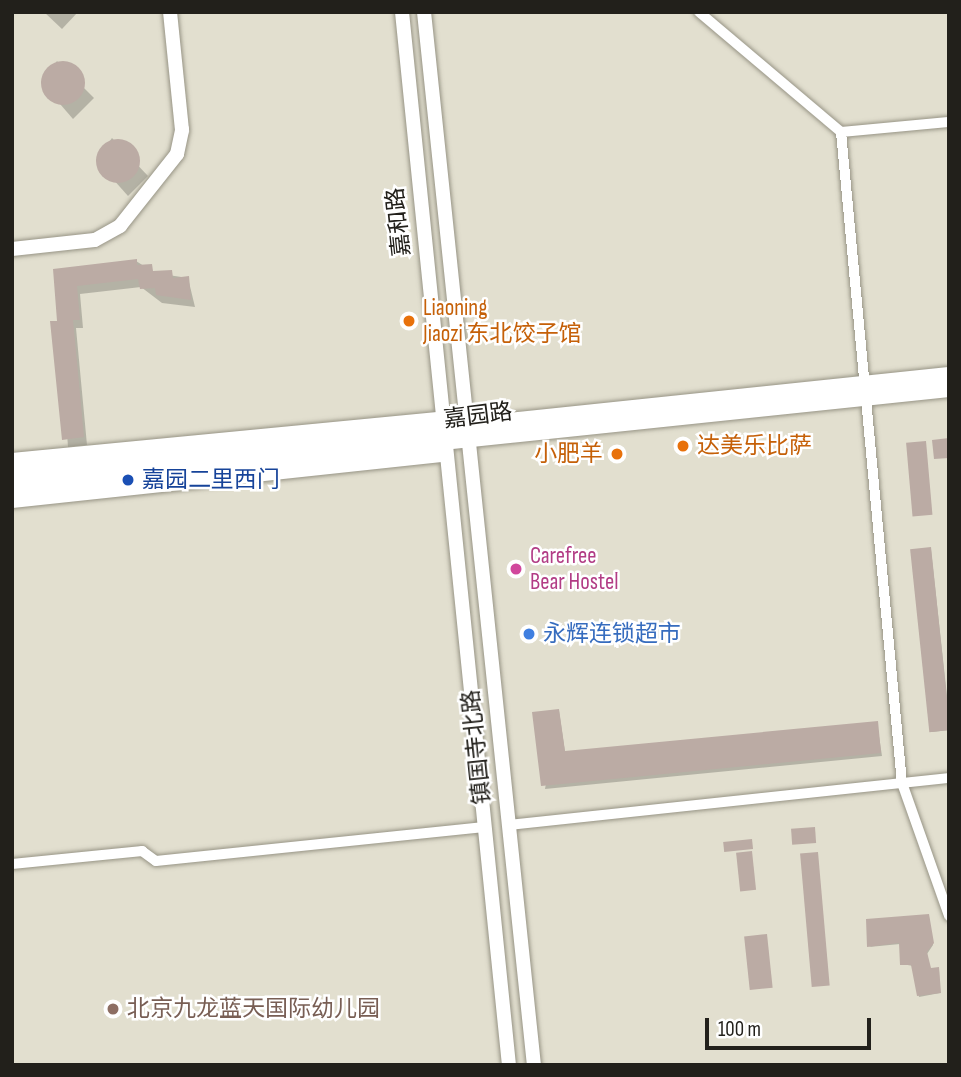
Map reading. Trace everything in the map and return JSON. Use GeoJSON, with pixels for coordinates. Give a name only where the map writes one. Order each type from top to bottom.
{"type":"FeatureCollection","features":[{"type":"Feature","properties":{"kind":"main road","name":"嘉园路"},"geometry":{"type":"LineString","coordinates":[[12,473],[443,435],[865,391],[949,375]]}},
{"type":"Feature","properties":{"kind":"main road","name":"嘉园路"},"geometry":{"type":"LineString","coordinates":[[865,391],[949,390]]}},
{"type":"Feature","properties":{"kind":"main road","name":"嘉园路"},"geometry":{"type":"LineString","coordinates":[[12,487],[443,435]]}},
{"type":"Feature","properties":{"kind":"street"},"geometry":{"type":"LineString","coordinates":[[12,248],[95,240],[120,226],[177,154],[182,130],[170,12]]}},
{"type":"Feature","properties":{"kind":"street","name":"嘉和路"},"geometry":{"type":"LineString","coordinates":[[401,12],[443,435]]}},
{"type":"Feature","properties":{"kind":"street","name":"嘉和路"},"geometry":{"type":"LineString","coordinates":[[424,12],[463,433]]}},
{"type":"Feature","properties":{"kind":"street"},"geometry":{"type":"LineString","coordinates":[[699,12],[841,132],[902,783],[949,916]]}},
{"type":"Feature","properties":{"kind":"street"},"geometry":{"type":"LineString","coordinates":[[841,132],[949,122]]}},
{"type":"Feature","properties":{"kind":"street","name":"镇国寺北路"},"geometry":{"type":"LineString","coordinates":[[463,433],[534,1065]]}},
{"type":"Feature","properties":{"kind":"street"},"geometry":{"type":"LineString","coordinates":[[12,460],[443,435]]}},
{"type":"Feature","properties":{"kind":"street"},"geometry":{"type":"LineString","coordinates":[[12,501],[443,435]]}},
{"type":"Feature","properties":{"kind":"street","name":"镇国寺北路"},"geometry":{"type":"LineString","coordinates":[[443,435],[509,1065]]}},
{"type":"Feature","properties":{"kind":"street"},"geometry":{"type":"LineString","coordinates":[[509,825],[949,778]]}},
{"type":"Feature","properties":{"kind":"street"},"geometry":{"type":"LineString","coordinates":[[12,864],[142,851],[156,861],[484,827]]}},
{"type":"Feature","properties":{"kind":"building"},"geometry":{"type":"Polygon","coordinates":[[[63,61],[78,68],[85,83],[78,98],[63,105],[48,98],[41,83],[48,68],[63,61]]]}},
{"type":"Feature","properties":{"kind":"building"},"geometry":{"type":"Polygon","coordinates":[[[118,139],[133,146],[140,161],[133,176],[118,183],[103,176],[96,161],[103,146],[118,139]]]}},
{"type":"Feature","properties":{"kind":"building"},"geometry":{"type":"Polygon","coordinates":[[[137,259],[137,265],[152,264],[153,271],[172,270],[173,278],[189,276],[191,300],[156,295],[155,288],[140,289],[138,279],[77,286],[80,320],[73,320],[84,437],[62,440],[50,321],[57,321],[53,269],[137,259]]]}},
{"type":"Feature","properties":{"kind":"building"},"geometry":{"type":"Polygon","coordinates":[[[949,438],[949,458],[934,459],[932,440],[949,438]]]}},
{"type":"Feature","properties":{"kind":"building"},"geometry":{"type":"Polygon","coordinates":[[[926,441],[932,515],[913,516],[906,443],[926,441]]]}},
{"type":"Feature","properties":{"kind":"building"},"geometry":{"type":"Polygon","coordinates":[[[931,547],[949,730],[929,732],[910,549],[931,547]]]}},
{"type":"Feature","properties":{"kind":"building"},"geometry":{"type":"Polygon","coordinates":[[[559,709],[565,751],[878,721],[881,753],[541,786],[532,712],[559,709]]]}},
{"type":"Feature","properties":{"kind":"building"},"geometry":{"type":"Polygon","coordinates":[[[815,827],[816,843],[792,845],[791,829],[815,827]]]}},
{"type":"Feature","properties":{"kind":"building"},"geometry":{"type":"Polygon","coordinates":[[[752,839],[753,849],[724,852],[723,842],[752,839]]]}},
{"type":"Feature","properties":{"kind":"building"},"geometry":{"type":"Polygon","coordinates":[[[752,851],[756,890],[740,891],[736,853],[752,851]]]}},
{"type":"Feature","properties":{"kind":"building"},"geometry":{"type":"Polygon","coordinates":[[[818,852],[830,985],[812,987],[800,854],[818,852]]]}},
{"type":"Feature","properties":{"kind":"building"},"geometry":{"type":"Polygon","coordinates":[[[929,914],[934,943],[927,952],[931,968],[939,967],[941,993],[917,996],[911,965],[900,965],[899,943],[867,947],[866,919],[929,914]]]}},
{"type":"Feature","properties":{"kind":"building"},"geometry":{"type":"Polygon","coordinates":[[[767,934],[773,988],[750,990],[744,936],[767,934]]]}},
{"type":"Feature","properties":{"kind":"place","name":"Liaoning Jiaozi 东北饺子馆"},"geometry":{"type":"Point","coordinates":[409,321]}},
{"type":"Feature","properties":{"kind":"place","name":"达美乐比萨"},"geometry":{"type":"Point","coordinates":[683,446]}},
{"type":"Feature","properties":{"kind":"place","name":"小肥羊"},"geometry":{"type":"Point","coordinates":[617,454]}},
{"type":"Feature","properties":{"kind":"place","name":"嘉园二里西门"},"geometry":{"type":"Point","coordinates":[128,480]}},
{"type":"Feature","properties":{"kind":"place","name":"Carefree Bear Hostel"},"geometry":{"type":"Point","coordinates":[516,569]}},
{"type":"Feature","properties":{"kind":"place","name":"永辉连锁超市"},"geometry":{"type":"Point","coordinates":[529,634]}},
{"type":"Feature","properties":{"kind":"place","name":"北京九龙蓝天国际幼儿园"},"geometry":{"type":"Point","coordinates":[113,1009]}}]}
